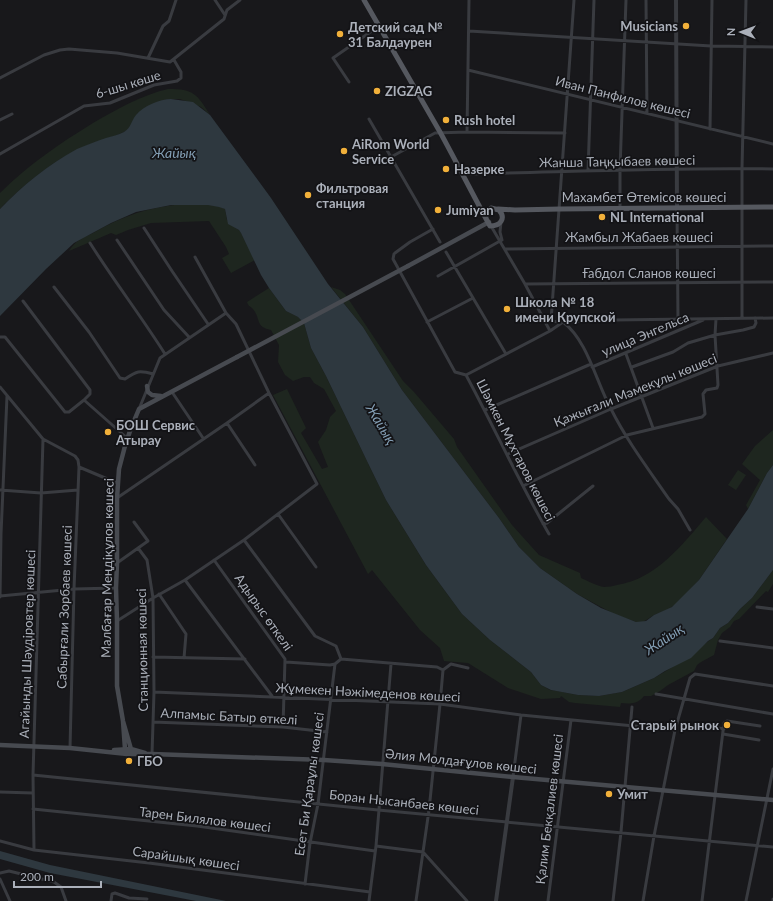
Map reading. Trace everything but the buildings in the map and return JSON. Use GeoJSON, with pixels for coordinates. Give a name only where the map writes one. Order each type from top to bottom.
{"type":"FeatureCollection","features":[{"type":"Feature","properties":{"kind":"main road"},"geometry":{"type":"LineString","coordinates":[[364,0],[440,133],[488,222],[496,226],[515,210]]}},
{"type":"Feature","properties":{"kind":"main road"},"geometry":{"type":"LineString","coordinates":[[476,199],[483,205],[502,213],[502,220]]}},
{"type":"Feature","properties":{"kind":"main road","name":"Махамбет Өтемісов көшесі"},"geometry":{"type":"LineString","coordinates":[[494,209],[773,207]]}},
{"type":"Feature","properties":{"kind":"main road"},"geometry":{"type":"LineString","coordinates":[[488,222],[486,213],[494,209]]}},
{"type":"Feature","properties":{"kind":"main road"},"geometry":{"type":"LineString","coordinates":[[139,408],[172,392],[488,222]]}},
{"type":"Feature","properties":{"kind":"main road"},"geometry":{"type":"LineString","coordinates":[[147,386],[148,392],[152,396],[163,396]]}},
{"type":"Feature","properties":{"kind":"main road","name":"Малбағар Меңдіқұлов көшесі"},"geometry":{"type":"LineString","coordinates":[[131,749],[126,738],[122,721],[117,686],[117,483],[127,438],[139,408]]}},
{"type":"Feature","properties":{"kind":"main road"},"geometry":{"type":"LineString","coordinates":[[107,751],[121,746],[126,738],[138,750]]}},
{"type":"Feature","properties":{"kind":"main road","name":"Малбағар Меңдіқұлов көшесі"},"geometry":{"type":"LineString","coordinates":[[126,738],[126,752]]}},
{"type":"Feature","properties":{"kind":"main road","name":"Әлия Молдағұлов көшесі"},"geometry":{"type":"LineString","coordinates":[[0,745],[150,754],[324,760],[382,764],[513,778],[773,800]]}},
{"type":"Feature","properties":{"kind":"main road"},"geometry":{"type":"LineString","coordinates":[[126,752],[130,752],[131,749]]}},
{"type":"Feature","properties":{"kind":"main road","name":"Әлия Молдағұлов көшесі"},"geometry":{"type":"LineString","coordinates":[[131,749],[150,754]]}},
{"type":"Feature","properties":{"kind":"street"},"geometry":{"type":"LineString","coordinates":[[148,58],[163,26],[169,22],[176,0]]}},
{"type":"Feature","properties":{"kind":"street"},"geometry":{"type":"LineString","coordinates":[[215,0],[225,15]]}},
{"type":"Feature","properties":{"kind":"street"},"geometry":{"type":"LineString","coordinates":[[0,78],[44,54],[68,49],[117,53],[166,62],[174,60],[224,20],[227,10],[240,0]]}},
{"type":"Feature","properties":{"kind":"street"},"geometry":{"type":"LineString","coordinates":[[467,132],[469,31],[468,0]]}},
{"type":"Feature","properties":{"kind":"street"},"geometry":{"type":"LineString","coordinates":[[551,321],[574,0]]}},
{"type":"Feature","properties":{"kind":"street"},"geometry":{"type":"LineString","coordinates":[[588,171],[594,0]]}},
{"type":"Feature","properties":{"kind":"street"},"geometry":{"type":"LineString","coordinates":[[620,208],[626,0]]}},
{"type":"Feature","properties":{"kind":"street"},"geometry":{"type":"LineString","coordinates":[[646,0],[647,113]]}},
{"type":"Feature","properties":{"kind":"street"},"geometry":{"type":"LineString","coordinates":[[676,0],[675,43],[678,319]]}},
{"type":"Feature","properties":{"kind":"street"},"geometry":{"type":"LineString","coordinates":[[710,129],[712,0]]}},
{"type":"Feature","properties":{"kind":"street"},"geometry":{"type":"LineString","coordinates":[[742,318],[742,137],[746,0]]}},
{"type":"Feature","properties":{"kind":"street"},"geometry":{"type":"LineString","coordinates":[[348,82],[333,58],[379,26]]}},
{"type":"Feature","properties":{"kind":"street"},"geometry":{"type":"LineString","coordinates":[[469,31],[711,46],[773,47]]}},
{"type":"Feature","properties":{"kind":"street","name":"6-шы көше"},"geometry":{"type":"LineString","coordinates":[[0,154],[84,106],[110,103],[154,85],[177,81],[181,78],[181,72],[174,60]]}},
{"type":"Feature","properties":{"kind":"street","name":"Иван Панфилов көшесі"},"geometry":{"type":"LineString","coordinates":[[468,70],[773,144]]}},
{"type":"Feature","properties":{"kind":"street"},"geometry":{"type":"LineString","coordinates":[[0,120],[12,114]]}},
{"type":"Feature","properties":{"kind":"street"},"geometry":{"type":"LineString","coordinates":[[369,120],[392,157],[440,242]]}},
{"type":"Feature","properties":{"kind":"street"},"geometry":{"type":"LineString","coordinates":[[392,157],[435,133],[467,132],[565,134]]}},
{"type":"Feature","properties":{"kind":"street","name":"Жанша Таңқыбаев көшесі"},"geometry":{"type":"LineString","coordinates":[[462,174],[620,169],[773,169]]}},
{"type":"Feature","properties":{"kind":"street"},"geometry":{"type":"LineString","coordinates":[[502,220],[500,232],[504,247]]}},
{"type":"Feature","properties":{"kind":"street"},"geometry":{"type":"LineString","coordinates":[[488,222],[504,247],[550,331]]}},
{"type":"Feature","properties":{"kind":"street"},"geometry":{"type":"LineString","coordinates":[[144,228],[208,324]]}},
{"type":"Feature","properties":{"kind":"street","name":"Шәмкен Мұхтаров көшесі"},"geometry":{"type":"LineString","coordinates":[[433,229],[400,249],[393,257],[455,372],[466,374],[549,534]]}},
{"type":"Feature","properties":{"kind":"street"},"geometry":{"type":"LineString","coordinates":[[117,240],[164,310],[189,337]]}},
{"type":"Feature","properties":{"kind":"street"},"geometry":{"type":"LineString","coordinates":[[438,276],[500,241]]}},
{"type":"Feature","properties":{"kind":"street"},"geometry":{"type":"LineString","coordinates":[[90,244],[113,280],[148,327],[165,354]]}},
{"type":"Feature","properties":{"kind":"street","name":"Жамбыл Жабаев көшесі"},"geometry":{"type":"LineString","coordinates":[[504,247],[677,248],[773,246]]}},
{"type":"Feature","properties":{"kind":"street"},"geometry":{"type":"LineString","coordinates":[[446,252],[506,354]]}},
{"type":"Feature","properties":{"kind":"street"},"geometry":{"type":"LineString","coordinates":[[117,621],[152,598],[185,580],[244,540],[317,484],[269,393],[236,324],[226,313],[195,257]]}},
{"type":"Feature","properties":{"kind":"street","name":"Ғабдол Сланов көшесі"},"geometry":{"type":"LineString","coordinates":[[525,284],[773,282]]}},
{"type":"Feature","properties":{"kind":"street"},"geometry":{"type":"LineString","coordinates":[[54,287],[89,332],[120,378],[125,379],[136,372],[144,371],[153,374]]}},
{"type":"Feature","properties":{"kind":"street"},"geometry":{"type":"LineString","coordinates":[[427,322],[473,298]]}},
{"type":"Feature","properties":{"kind":"street"},"geometry":{"type":"LineString","coordinates":[[0,337],[5,337],[65,412],[69,412],[90,394],[90,390],[23,301]]}},
{"type":"Feature","properties":{"kind":"street"},"geometry":{"type":"LineString","coordinates":[[139,408],[160,358],[226,313]]}},
{"type":"Feature","properties":{"kind":"street"},"geometry":{"type":"LineString","coordinates":[[632,367],[673,352],[688,343],[715,335],[754,327],[756,323],[755,318]]}},
{"type":"Feature","properties":{"kind":"street"},"geometry":{"type":"LineString","coordinates":[[545,321],[562,322],[773,318]]}},
{"type":"Feature","properties":{"kind":"street","name":"улица Энгельса"},"geometry":{"type":"LineString","coordinates":[[485,410],[591,365],[626,354],[705,319]]}},
{"type":"Feature","properties":{"kind":"street"},"geometry":{"type":"LineString","coordinates":[[523,486],[627,435],[702,417],[704,414],[703,394],[706,390],[717,388],[718,385],[715,335],[716,319]]}},
{"type":"Feature","properties":{"kind":"street"},"geometry":{"type":"LineString","coordinates":[[466,374],[550,331],[562,322]]}},
{"type":"Feature","properties":{"kind":"street"},"geometry":{"type":"LineString","coordinates":[[562,322],[568,326],[579,340],[611,409],[669,499],[678,509],[690,530]]}},
{"type":"Feature","properties":{"kind":"street","name":"Қажығали Мәмекұлы көшесі"},"geometry":{"type":"LineString","coordinates":[[508,454],[642,396],[718,366],[773,353]]}},
{"type":"Feature","properties":{"kind":"street"},"geometry":{"type":"LineString","coordinates":[[626,354],[653,428]]}},
{"type":"Feature","properties":{"kind":"street"},"geometry":{"type":"LineString","coordinates":[[0,387],[43,439],[75,456],[78,460],[79,467],[117,483]]}},
{"type":"Feature","properties":{"kind":"street"},"geometry":{"type":"LineString","coordinates":[[172,392],[203,438]]}},
{"type":"Feature","properties":{"kind":"street"},"geometry":{"type":"LineString","coordinates":[[117,498],[269,393]]}},
{"type":"Feature","properties":{"kind":"street"},"geometry":{"type":"LineString","coordinates":[[7,396],[2,490],[0,597],[74,589],[116,588]]}},
{"type":"Feature","properties":{"kind":"street"},"geometry":{"type":"LineString","coordinates":[[84,400],[127,438]]}},
{"type":"Feature","properties":{"kind":"street"},"geometry":{"type":"LineString","coordinates":[[227,423],[255,465]]}},
{"type":"Feature","properties":{"kind":"street","name":"Агайынды Шәудіровтер көшесi"},"geometry":{"type":"LineString","coordinates":[[34,850],[33,775],[43,439]]}},
{"type":"Feature","properties":{"kind":"street","name":"Сабырғали Зорбаев көшесі"},"geometry":{"type":"LineString","coordinates":[[70,748],[79,467]]}},
{"type":"Feature","properties":{"kind":"street"},"geometry":{"type":"LineString","coordinates":[[543,524],[547,523],[594,486]]}},
{"type":"Feature","properties":{"kind":"street"},"geometry":{"type":"LineString","coordinates":[[2,490],[41,493],[78,490]]}},
{"type":"Feature","properties":{"kind":"street"},"geometry":{"type":"LineString","coordinates":[[278,514],[316,567]]}},
{"type":"Feature","properties":{"kind":"street"},"geometry":{"type":"LineString","coordinates":[[117,563],[148,541],[134,522]]}},
{"type":"Feature","properties":{"kind":"street"},"geometry":{"type":"LineString","coordinates":[[244,540],[315,636],[336,646],[341,660]]}},
{"type":"Feature","properties":{"kind":"street","name":"Станционная көшесі"},"geometry":{"type":"LineString","coordinates":[[138,548],[146,560],[152,598],[154,692],[150,754]]}},
{"type":"Feature","properties":{"kind":"street","name":"Адырыс өткелі"},"geometry":{"type":"LineString","coordinates":[[214,560],[286,662],[283,727]]}},
{"type":"Feature","properties":{"kind":"street"},"geometry":{"type":"LineString","coordinates":[[185,580],[272,696]]}},
{"type":"Feature","properties":{"kind":"street"},"geometry":{"type":"LineString","coordinates":[[159,594],[186,634],[184,658]]}},
{"type":"Feature","properties":{"kind":"street"},"geometry":{"type":"LineString","coordinates":[[757,607],[773,609]]}},
{"type":"Feature","properties":{"kind":"street"},"geometry":{"type":"LineString","coordinates":[[720,641],[773,648]]}},
{"type":"Feature","properties":{"kind":"street"},"geometry":{"type":"LineString","coordinates":[[153,657],[245,659]]}},
{"type":"Feature","properties":{"kind":"street"},"geometry":{"type":"LineString","coordinates":[[286,662],[335,664],[341,660],[437,667],[443,670]]}},
{"type":"Feature","properties":{"kind":"street","name":"Есет Би Қараұлы көшесі"},"geometry":{"type":"LineString","coordinates":[[305,884],[310,843],[318,804],[324,760],[335,664]]}},
{"type":"Feature","properties":{"kind":"street"},"geometry":{"type":"LineString","coordinates":[[369,901],[374,851],[376,846],[391,664]]}},
{"type":"Feature","properties":{"kind":"street"},"geometry":{"type":"LineString","coordinates":[[416,901],[428,815],[443,670],[451,664],[468,668]]}},
{"type":"Feature","properties":{"kind":"street"},"geometry":{"type":"LineString","coordinates":[[643,901],[675,730],[690,678],[695,674],[773,686]]}},
{"type":"Feature","properties":{"kind":"street","name":"Жұмекен Нәжімеденов көшесі"},"geometry":{"type":"LineString","coordinates":[[154,692],[440,704],[521,715],[675,730]]}},
{"type":"Feature","properties":{"kind":"street"},"geometry":{"type":"LineString","coordinates":[[656,694],[773,714]]}},
{"type":"Feature","properties":{"kind":"street"},"geometry":{"type":"LineString","coordinates":[[613,901],[621,832],[629,726],[632,707]]}},
{"type":"Feature","properties":{"kind":"street"},"geometry":{"type":"LineString","coordinates":[[496,901],[521,715]]}},
{"type":"Feature","properties":{"kind":"street","name":"Қалим Бекқалиев көшесі"},"geometry":{"type":"LineString","coordinates":[[548,901],[571,720]]}},
{"type":"Feature","properties":{"kind":"street"},"geometry":{"type":"LineString","coordinates":[[702,901],[724,723],[727,721],[760,726]]}},
{"type":"Feature","properties":{"kind":"street","name":"Алпамыс Батыр өткелі"},"geometry":{"type":"LineString","coordinates":[[153,722],[283,727],[327,732]]}},
{"type":"Feature","properties":{"kind":"street"},"geometry":{"type":"LineString","coordinates":[[695,724],[724,729]]}},
{"type":"Feature","properties":{"kind":"street"},"geometry":{"type":"LineString","coordinates":[[723,734],[759,740]]}},
{"type":"Feature","properties":{"kind":"street"},"geometry":{"type":"LineString","coordinates":[[746,901],[773,769]]}},
{"type":"Feature","properties":{"kind":"street","name":"Боран Нысанбаев көшесі"},"geometry":{"type":"LineString","coordinates":[[33,775],[428,815],[773,847]]}},
{"type":"Feature","properties":{"kind":"street"},"geometry":{"type":"LineString","coordinates":[[0,792],[33,793]]}},
{"type":"Feature","properties":{"kind":"street","name":"Тарен Билялов көшесі"},"geometry":{"type":"LineString","coordinates":[[33,809],[198,826],[374,851]]}},
{"type":"Feature","properties":{"kind":"street","name":"Сарайшық көшесі"},"geometry":{"type":"LineString","coordinates":[[0,841],[34,850],[149,863],[370,892]]}},
{"type":"Feature","properties":{"kind":"street"},"geometry":{"type":"LineString","coordinates":[[376,846],[423,852],[467,901]]}},
{"type":"Feature","properties":{"kind":"street"},"geometry":{"type":"LineString","coordinates":[[0,873],[9,871],[54,882],[61,887],[66,901]]}},
{"type":"Feature","properties":{"kind":"street"},"geometry":{"type":"LineString","coordinates":[[0,879],[10,901]]}},
{"type":"Feature","properties":{"kind":"street"},"geometry":{"type":"LineString","coordinates":[[111,901],[112,894],[115,893],[129,898],[146,899]]}},
{"type":"Feature","properties":{"kind":"shaded area"},"geometry":{"type":"Polygon","coordinates":[[[168,89],[184,90],[194,94],[202,102],[210,115],[201,107],[180,99],[167,99],[147,107],[137,114],[126,131],[68,154],[47,168],[17,192],[0,209],[0,193],[44,155],[80,131],[120,108],[149,95],[168,89]]]}},
{"type":"Feature","properties":{"kind":"shaded area"},"geometry":{"type":"Polygon","coordinates":[[[183,204],[216,205],[225,209],[227,220],[240,231],[255,260],[231,273],[222,258],[229,254],[209,221],[151,223],[116,235],[111,233],[69,251],[79,240],[125,217],[159,207],[183,204]]]}},
{"type":"Feature","properties":{"kind":"shaded area"},"geometry":{"type":"Polygon","coordinates":[[[331,287],[340,290],[345,294],[403,381],[454,439],[457,447],[512,525],[539,555],[580,573],[581,578],[595,585],[609,587],[631,582],[644,576],[667,559],[678,549],[706,517],[727,539],[699,580],[675,605],[643,622],[636,622],[614,614],[577,594],[540,568],[519,547],[499,518],[402,390],[363,327],[331,287]]]}},
{"type":"Feature","properties":{"kind":"shaded area"},"geometry":{"type":"Polygon","coordinates":[[[269,288],[286,311],[298,317],[304,323],[311,348],[386,500],[426,565],[462,614],[490,640],[531,672],[541,685],[550,690],[578,695],[599,696],[622,692],[654,678],[671,668],[713,638],[720,628],[728,623],[752,598],[773,570],[773,584],[768,592],[766,591],[739,619],[734,621],[730,627],[722,633],[718,640],[714,655],[697,665],[694,671],[651,696],[644,696],[642,699],[634,703],[621,703],[620,707],[569,702],[561,696],[560,698],[541,699],[508,688],[468,663],[444,661],[440,648],[420,630],[372,570],[368,574],[273,395],[287,389],[306,428],[301,433],[322,469],[328,467],[318,442],[326,430],[330,417],[336,411],[324,389],[314,383],[310,377],[304,377],[293,381],[285,375],[278,362],[279,345],[271,330],[260,325],[253,309],[247,303],[269,288]]]}},
{"type":"Feature","properties":{"kind":"shaded area"},"geometry":{"type":"Polygon","coordinates":[[[773,430],[773,465],[767,473],[748,509],[746,505],[760,480],[742,464],[755,446],[773,430]]]}},
{"type":"Feature","properties":{"kind":"shaded area"},"geometry":{"type":"Polygon","coordinates":[[[738,470],[746,475],[736,490],[728,485],[738,470]]]}},
{"type":"Feature","properties":{"kind":"water","name":"Жайық"},"geometry":{"type":"Polygon","coordinates":[[[171,99],[193,102],[210,115],[271,198],[328,284],[363,327],[402,390],[499,518],[519,547],[540,568],[577,594],[601,608],[636,622],[646,621],[654,615],[672,607],[699,580],[748,509],[767,473],[773,465],[773,570],[752,598],[691,658],[654,678],[622,692],[599,696],[578,695],[551,690],[541,685],[531,672],[490,640],[462,614],[426,565],[386,500],[311,348],[304,323],[298,317],[286,311],[269,288],[261,275],[241,233],[239,230],[228,224],[225,209],[208,205],[171,205],[136,212],[111,223],[74,243],[0,316],[0,209],[17,192],[56,161],[77,149],[124,132],[136,115],[147,106],[171,99]]]}},
{"type":"Feature","properties":{"kind":"water"},"geometry":{"type":"Polygon","coordinates":[[[0,851],[50,865],[226,901],[196,901],[50,873],[0,859],[0,851]]]}},
{"type":"Feature","properties":{"kind":"place","name":"Musicians"},"geometry":{"type":"Point","coordinates":[686,26]}},
{"type":"Feature","properties":{"kind":"place","name":"Детский сад № 31 Балдаурен"},"geometry":{"type":"Point","coordinates":[340,34]}},
{"type":"Feature","properties":{"kind":"place","name":"ZIGZAG"},"geometry":{"type":"Point","coordinates":[377,91]}},
{"type":"Feature","properties":{"kind":"place","name":"Rush hotel"},"geometry":{"type":"Point","coordinates":[446,120]}},
{"type":"Feature","properties":{"kind":"place","name":"AiRom World Service"},"geometry":{"type":"Point","coordinates":[344,151]}},
{"type":"Feature","properties":{"kind":"place","name":"Назерке"},"geometry":{"type":"Point","coordinates":[446,169]}},
{"type":"Feature","properties":{"kind":"place","name":"Фильтровая станция"},"geometry":{"type":"Point","coordinates":[308,195]}},
{"type":"Feature","properties":{"kind":"place","name":"Jumiyan"},"geometry":{"type":"Point","coordinates":[438,210]}},
{"type":"Feature","properties":{"kind":"place","name":"NL International"},"geometry":{"type":"Point","coordinates":[602,217]}},
{"type":"Feature","properties":{"kind":"place","name":"Школа № 18 имени Крупской"},"geometry":{"type":"Point","coordinates":[507,309]}},
{"type":"Feature","properties":{"kind":"place","name":"БОШ Сервис Атырау"},"geometry":{"type":"Point","coordinates":[108,432]}},
{"type":"Feature","properties":{"kind":"place","name":"Старый рынок"},"geometry":{"type":"Point","coordinates":[727,725]}},
{"type":"Feature","properties":{"kind":"place","name":"ГБО"},"geometry":{"type":"Point","coordinates":[129,761]}},
{"type":"Feature","properties":{"kind":"place","name":"Умит"},"geometry":{"type":"Point","coordinates":[609,794]}}]}
